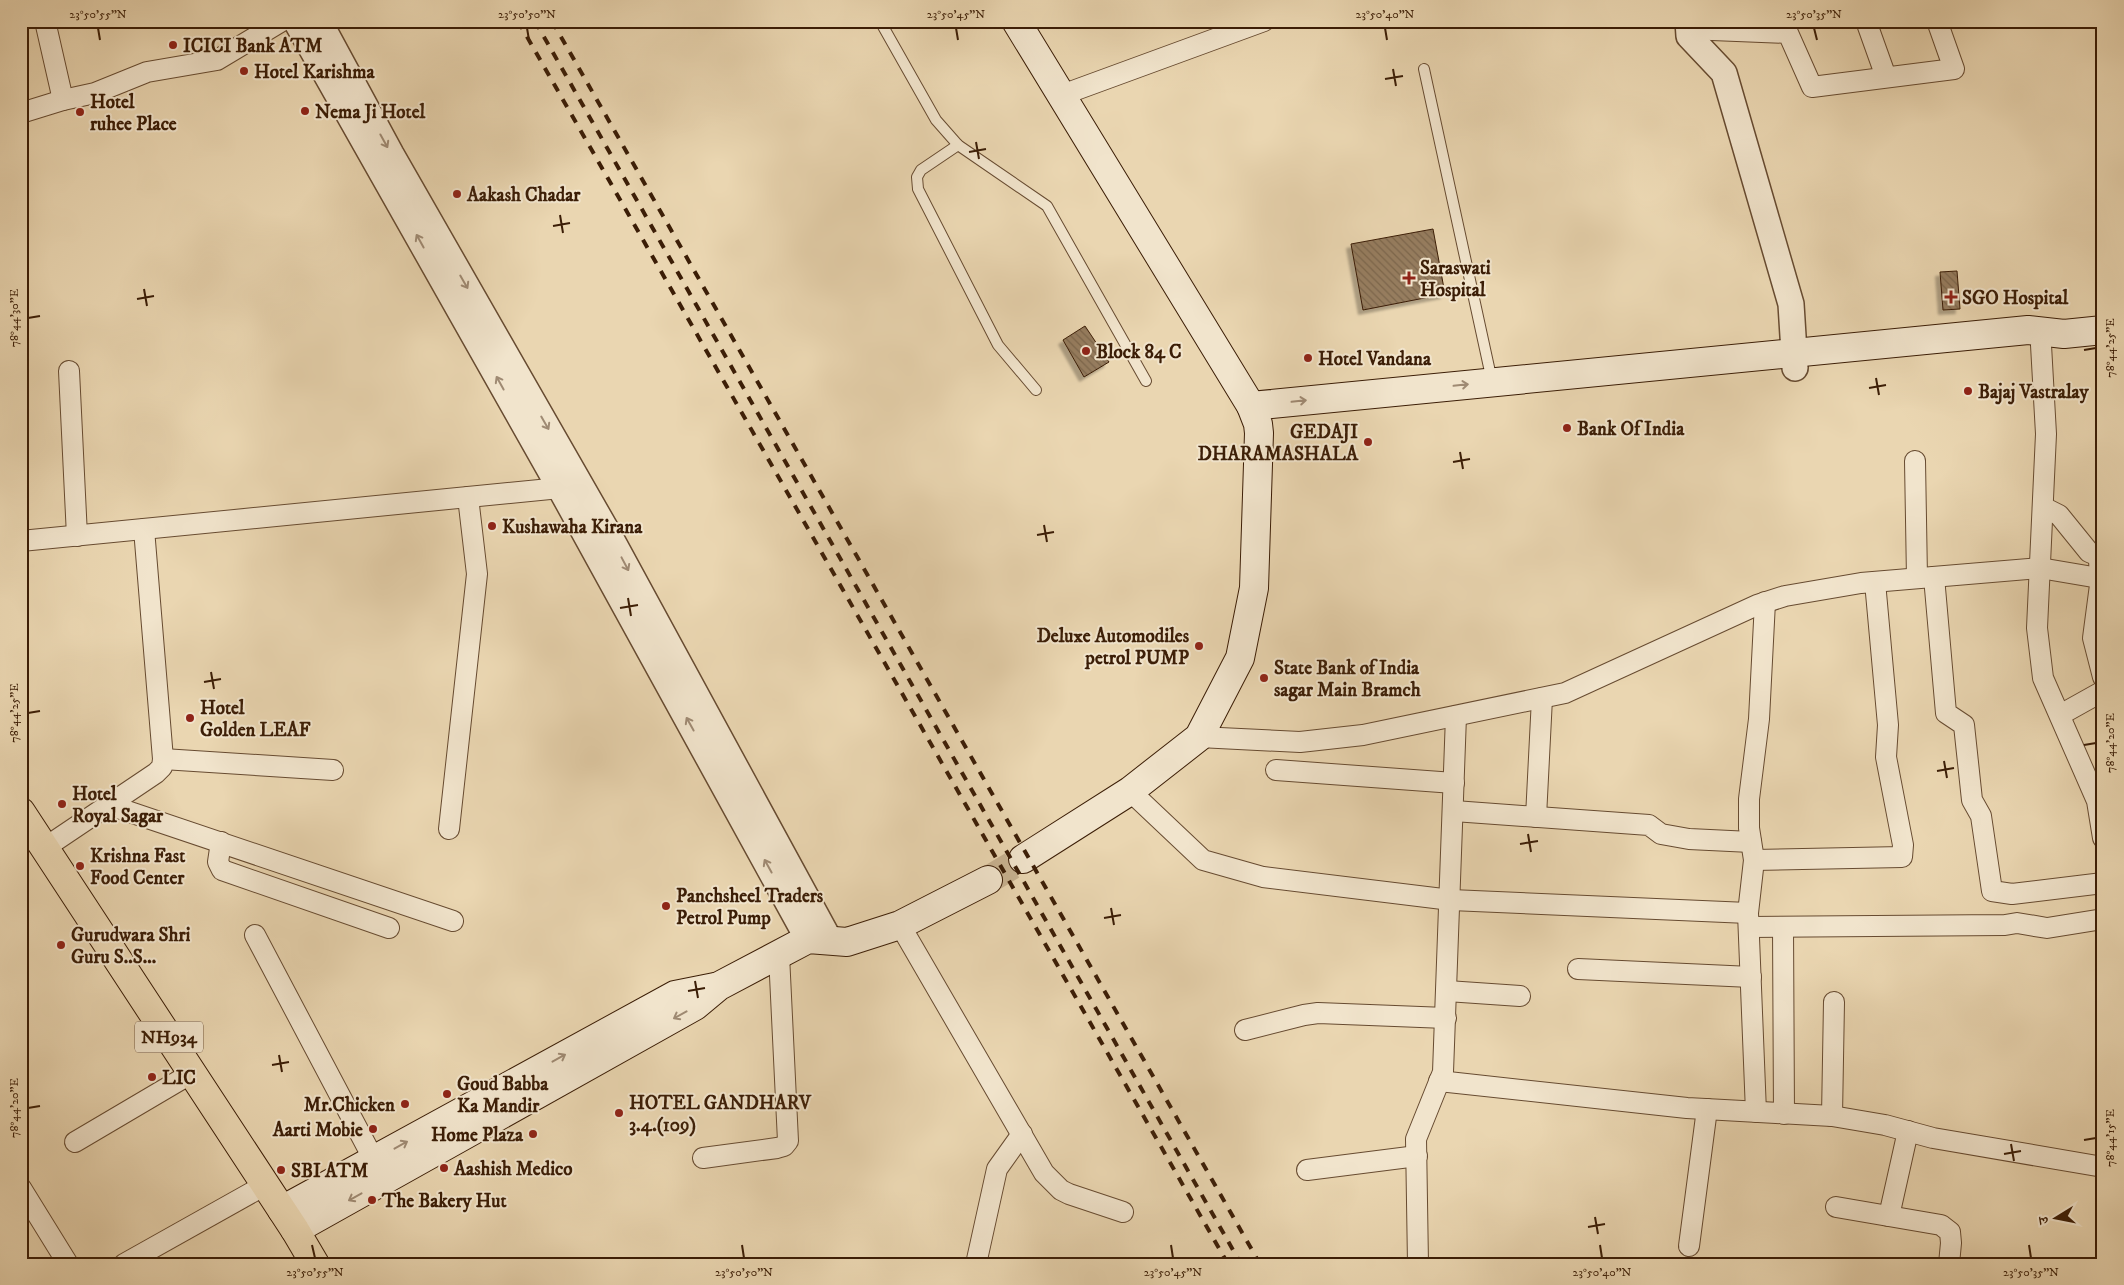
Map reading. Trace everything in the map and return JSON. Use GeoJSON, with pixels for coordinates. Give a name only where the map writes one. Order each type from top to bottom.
{"type":"FeatureCollection","features":[{"type":"Feature","properties":{"kind":"highway","name":"NH934"},"geometry":{"type":"LineString","coordinates":[[21,812],[46,847],[289,1220],[315,1264]]}},
{"type":"Feature","properties":{"kind":"main road"},"geometry":{"type":"LineString","coordinates":[[1016,21],[1254,415],[1254,588],[1240,658],[1199,737],[1130,791],[1022,859]]}},
{"type":"Feature","properties":{"kind":"main road"},"geometry":{"type":"LineString","coordinates":[[1254,415],[1794,360],[2028,330],[2053,340],[2103,330]]}},
{"type":"Feature","properties":{"kind":"main road"},"geometry":{"type":"LineString","coordinates":[[1254,415],[1492,382],[1794,360]]}},
{"type":"Feature","properties":{"kind":"main road"},"geometry":{"type":"LineString","coordinates":[[289,1220],[695,1006],[719,986],[779,955],[819,940],[847,942],[900,924],[988,880]]}},
{"type":"Feature","properties":{"kind":"main road"},"geometry":{"type":"LineString","coordinates":[[289,1220],[374,1160],[675,995],[719,986]]}},
{"type":"Feature","properties":{"kind":"street"},"geometry":{"type":"LineString","coordinates":[[45,21],[63,100]]}},
{"type":"Feature","properties":{"kind":"street"},"geometry":{"type":"LineString","coordinates":[[21,113],[63,100],[95,93],[147,72],[217,60],[282,21]]}},
{"type":"Feature","properties":{"kind":"street"},"geometry":{"type":"LineString","coordinates":[[296,21],[560,488],[819,940]]}},
{"type":"Feature","properties":{"kind":"street"},"geometry":{"type":"LineString","coordinates":[[318,21],[386,146],[608,533],[819,940]]}},
{"type":"Feature","properties":{"kind":"street"},"geometry":{"type":"LineString","coordinates":[[1062,95],[1264,21]]}},
{"type":"Feature","properties":{"kind":"street"},"geometry":{"type":"LineString","coordinates":[[1866,21],[1886,77]]}},
{"type":"Feature","properties":{"kind":"street"},"geometry":{"type":"LineString","coordinates":[[1794,360],[1792,304],[1724,73],[1688,36],[1688,25],[1788,27],[1812,87],[1954,69],[1940,22]]}},
{"type":"Feature","properties":{"kind":"street"},"geometry":{"type":"LineString","coordinates":[[2053,340],[2046,434],[2037,628],[2043,678],[2097,801],[2103,838]]}},
{"type":"Feature","properties":{"kind":"street"},"geometry":{"type":"LineString","coordinates":[[69,371],[77,536]]}},
{"type":"Feature","properties":{"kind":"street"},"geometry":{"type":"LineString","coordinates":[[1915,461],[1926,578],[1946,714],[1964,725],[1972,800],[1981,816],[1992,891],[2012,894],[2103,884]]}},
{"type":"Feature","properties":{"kind":"street"},"geometry":{"type":"LineString","coordinates":[[21,541],[560,488]]}},
{"type":"Feature","properties":{"kind":"street"},"geometry":{"type":"LineString","coordinates":[[448,828],[477,574],[468,497]]}},
{"type":"Feature","properties":{"kind":"street"},"geometry":{"type":"LineString","coordinates":[[2043,507],[2059,515],[2089,552],[2101,558],[2093,638],[2103,676]]}},
{"type":"Feature","properties":{"kind":"street"},"geometry":{"type":"LineString","coordinates":[[46,847],[156,774],[162,767],[163,759],[144,529]]}},
{"type":"Feature","properties":{"kind":"street"},"geometry":{"type":"LineString","coordinates":[[1199,737],[1300,742],[1364,735],[1565,693],[1766,602],[1785,596],[1875,582],[2040,568],[2100,578]]}},
{"type":"Feature","properties":{"kind":"street"},"geometry":{"type":"LineString","coordinates":[[1454,811],[1649,825],[1662,834],[1752,851],[1902,857],[1903,845],[1886,757],[1888,724],[1875,582]]}},
{"type":"Feature","properties":{"kind":"street"},"geometry":{"type":"LineString","coordinates":[[1756,1112],[1748,920],[1752,851],[1748,828],[1749,799],[1760,719],[1766,602]]}},
{"type":"Feature","properties":{"kind":"street"},"geometry":{"type":"LineString","coordinates":[[2060,715],[2103,691]]}},
{"type":"Feature","properties":{"kind":"street"},"geometry":{"type":"LineString","coordinates":[[1536,817],[1542,698]]}},
{"type":"Feature","properties":{"kind":"street"},"geometry":{"type":"LineString","coordinates":[[1418,1264],[1416,1138],[1443,1072],[1451,900],[1456,716]]}},
{"type":"Feature","properties":{"kind":"street"},"geometry":{"type":"LineString","coordinates":[[163,759],[333,770]]}},
{"type":"Feature","properties":{"kind":"street"},"geometry":{"type":"LineString","coordinates":[[1276,770],[1454,782]]}},
{"type":"Feature","properties":{"kind":"street"},"geometry":{"type":"LineString","coordinates":[[1130,791],[1203,860],[1263,877],[1451,900],[1748,920],[1782,927],[2005,925],[2017,922],[2047,928],[2103,919]]}},
{"type":"Feature","properties":{"kind":"street"},"geometry":{"type":"LineString","coordinates":[[109,805],[452,921]]}},
{"type":"Feature","properties":{"kind":"street"},"geometry":{"type":"LineString","coordinates":[[221,842],[218,862],[222,870],[390,928]]}},
{"type":"Feature","properties":{"kind":"street"},"geometry":{"type":"LineString","coordinates":[[900,924],[1044,1173],[1061,1190],[1123,1212]]}},
{"type":"Feature","properties":{"kind":"street"},"geometry":{"type":"LineString","coordinates":[[1782,927],[1784,1114]]}},
{"type":"Feature","properties":{"kind":"street"},"geometry":{"type":"LineString","coordinates":[[255,935],[374,1160]]}},
{"type":"Feature","properties":{"kind":"street"},"geometry":{"type":"LineString","coordinates":[[702,1158],[777,1148],[784,1146],[788,1140],[779,955]]}},
{"type":"Feature","properties":{"kind":"street"},"geometry":{"type":"LineString","coordinates":[[1578,969],[1751,977]]}},
{"type":"Feature","properties":{"kind":"street"},"geometry":{"type":"LineString","coordinates":[[1447,991],[1520,996]]}},
{"type":"Feature","properties":{"kind":"street"},"geometry":{"type":"LineString","coordinates":[[1832,1116],[1834,1002]]}},
{"type":"Feature","properties":{"kind":"street"},"geometry":{"type":"LineString","coordinates":[[1245,1030],[1318,1013],[1446,1018]]}},
{"type":"Feature","properties":{"kind":"street"},"geometry":{"type":"LineString","coordinates":[[75,1142],[192,1073]]}},
{"type":"Feature","properties":{"kind":"street"},"geometry":{"type":"LineString","coordinates":[[1440,1081],[1707,1109],[1832,1116],[1886,1125],[1933,1138],[2103,1167]]}},
{"type":"Feature","properties":{"kind":"street"},"geometry":{"type":"LineString","coordinates":[[1689,1246],[1707,1109]]}},
{"type":"Feature","properties":{"kind":"street"},"geometry":{"type":"LineString","coordinates":[[1890,1216],[1908,1131]]}},
{"type":"Feature","properties":{"kind":"street"},"geometry":{"type":"LineString","coordinates":[[976,1264],[997,1169],[1022,1134]]}},
{"type":"Feature","properties":{"kind":"street"},"geometry":{"type":"LineString","coordinates":[[1307,1170],[1417,1156]]}},
{"type":"Feature","properties":{"kind":"street"},"geometry":{"type":"LineString","coordinates":[[124,1264],[265,1185]]}},
{"type":"Feature","properties":{"kind":"street"},"geometry":{"type":"LineString","coordinates":[[21,1188],[68,1264]]}},
{"type":"Feature","properties":{"kind":"street"},"geometry":{"type":"LineString","coordinates":[[1836,1207],[1941,1225],[1950,1232],[1952,1243],[1949,1264]]}},
{"type":"Feature","properties":{"kind":"lane"},"geometry":{"type":"LineString","coordinates":[[880,21],[936,120],[958,145],[1047,206],[1146,381]]}},
{"type":"Feature","properties":{"kind":"lane"},"geometry":{"type":"LineString","coordinates":[[1424,69],[1492,382]]}},
{"type":"Feature","properties":{"kind":"lane"},"geometry":{"type":"LineString","coordinates":[[958,145],[921,170],[917,177],[918,189],[998,345],[1036,390]]}},
{"type":"Feature","properties":{"kind":"building"},"geometry":{"type":"Polygon","coordinates":[[[1433,229],[1445,294],[1363,310],[1351,244],[1433,229]]]}},
{"type":"Feature","properties":{"kind":"building"},"geometry":{"type":"Polygon","coordinates":[[[1957,271],[1960,309],[1943,310],[1940,272],[1957,271]]]}},
{"type":"Feature","properties":{"kind":"building","name":"Block 84 C"},"geometry":{"type":"Polygon","coordinates":[[[1085,326],[1109,362],[1084,377],[1063,340],[1085,326]]]}},
{"type":"Feature","properties":{"kind":"tunnel"},"geometry":{"type":"LineString","coordinates":[[988,880],[1023,859]]}},
{"type":"Feature","properties":{"kind":"railway"},"geometry":{"type":"LineString","coordinates":[[518,21],[1228,1264]]}},
{"type":"Feature","properties":{"kind":"railway"},"geometry":{"type":"LineString","coordinates":[[535,21],[1241,1264]]}},
{"type":"Feature","properties":{"kind":"railway"},"geometry":{"type":"LineString","coordinates":[[552,21],[1260,1264]]}},
{"type":"Feature","properties":{"kind":"place","name":"ICICI Bank ATM"},"geometry":{"type":"Point","coordinates":[173,45]}},
{"type":"Feature","properties":{"kind":"place","name":"Hotel Karishma"},"geometry":{"type":"Point","coordinates":[244,71]}},
{"type":"Feature","properties":{"kind":"place","name":"Nema Ji Hotel"},"geometry":{"type":"Point","coordinates":[305,111]}},
{"type":"Feature","properties":{"kind":"place","name":"Hotel ruhee Place"},"geometry":{"type":"Point","coordinates":[80,112]}},
{"type":"Feature","properties":{"kind":"place","name":"Aakash Chadar"},"geometry":{"type":"Point","coordinates":[457,194]}},
{"type":"Feature","properties":{"kind":"place","name":"Saraswati Hospital"},"geometry":{"type":"Point","coordinates":[1409,278]}},
{"type":"Feature","properties":{"kind":"place","name":"SGO Hospital"},"geometry":{"type":"Point","coordinates":[1951,297]}},
{"type":"Feature","properties":{"kind":"place","name":"Block 84 C"},"geometry":{"type":"Point","coordinates":[1086,351]}},
{"type":"Feature","properties":{"kind":"place","name":"Hotel Vandana"},"geometry":{"type":"Point","coordinates":[1308,358]}},
{"type":"Feature","properties":{"kind":"place","name":"Bajaj Vastralay"},"geometry":{"type":"Point","coordinates":[1968,391]}},
{"type":"Feature","properties":{"kind":"place","name":"Bank Of India"},"geometry":{"type":"Point","coordinates":[1567,428]}},
{"type":"Feature","properties":{"kind":"place","name":"GEDAJI DHARAMASHALA"},"geometry":{"type":"Point","coordinates":[1368,442]}},
{"type":"Feature","properties":{"kind":"place","name":"Kushawaha Kirana"},"geometry":{"type":"Point","coordinates":[492,526]}},
{"type":"Feature","properties":{"kind":"place","name":"Deluxe Automodiles petrol PUMP"},"geometry":{"type":"Point","coordinates":[1199,646]}},
{"type":"Feature","properties":{"kind":"place","name":"State Bank of India sagar Main Bramch"},"geometry":{"type":"Point","coordinates":[1264,678]}},
{"type":"Feature","properties":{"kind":"place","name":"Hotel Golden LEAF"},"geometry":{"type":"Point","coordinates":[190,718]}},
{"type":"Feature","properties":{"kind":"place","name":"Hotel Royal Sagar"},"geometry":{"type":"Point","coordinates":[62,804]}},
{"type":"Feature","properties":{"kind":"place","name":"Krishna Fast Food Center"},"geometry":{"type":"Point","coordinates":[80,866]}},
{"type":"Feature","properties":{"kind":"place","name":"Panchsheel Traders Petrol Pump"},"geometry":{"type":"Point","coordinates":[666,906]}},
{"type":"Feature","properties":{"kind":"place","name":"Gurudwara Shri Guru S..S..."},"geometry":{"type":"Point","coordinates":[61,945]}},
{"type":"Feature","properties":{"kind":"place","name":"LIC"},"geometry":{"type":"Point","coordinates":[152,1077]}},
{"type":"Feature","properties":{"kind":"place","name":"Goud Babba Ka Mandir"},"geometry":{"type":"Point","coordinates":[447,1094]}},
{"type":"Feature","properties":{"kind":"place","name":"Mr.Chicken"},"geometry":{"type":"Point","coordinates":[405,1104]}},
{"type":"Feature","properties":{"kind":"place","name":"HOTEL GANDHARV 3.4.(109)"},"geometry":{"type":"Point","coordinates":[619,1113]}},
{"type":"Feature","properties":{"kind":"place","name":"Aarti Mobie"},"geometry":{"type":"Point","coordinates":[373,1129]}},
{"type":"Feature","properties":{"kind":"place","name":"Home Plaza"},"geometry":{"type":"Point","coordinates":[533,1134]}},
{"type":"Feature","properties":{"kind":"place","name":"Aashish Medico"},"geometry":{"type":"Point","coordinates":[444,1168]}},
{"type":"Feature","properties":{"kind":"place","name":"SBI ATM"},"geometry":{"type":"Point","coordinates":[281,1170]}},
{"type":"Feature","properties":{"kind":"place","name":"The Bakery Hut"},"geometry":{"type":"Point","coordinates":[372,1200]}}]}
